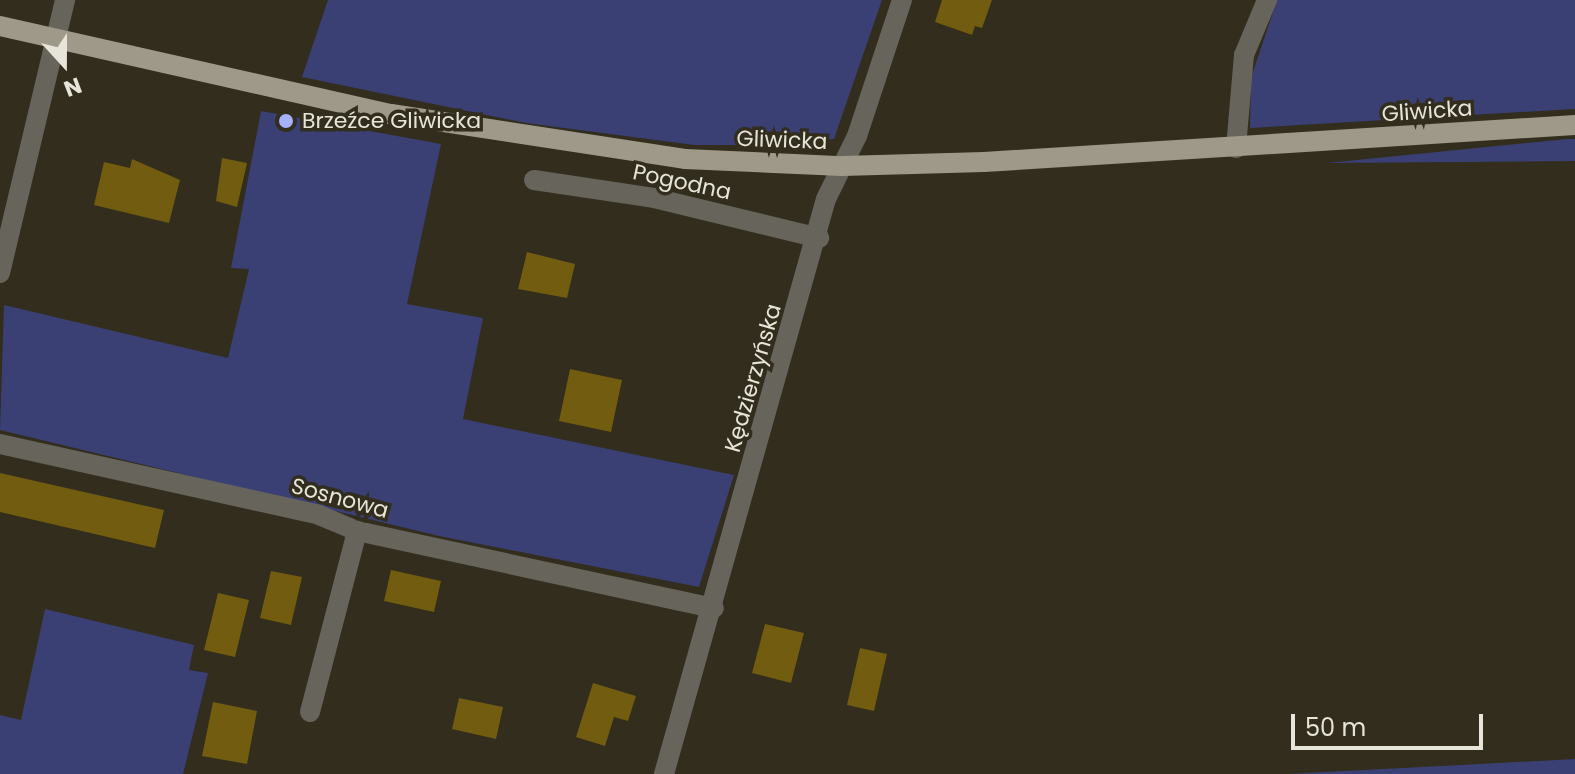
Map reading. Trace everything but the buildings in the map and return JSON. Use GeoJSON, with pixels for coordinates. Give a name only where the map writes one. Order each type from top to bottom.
{"type":"FeatureCollection","features":[{"type":"Feature","properties":{"kind":"main road","name":"Gliwicka"},"geometry":{"type":"LineString","coordinates":[[0,26],[509,136],[672,158],[842,166],[1236,148],[1575,125]]}},
{"type":"Feature","properties":{"kind":"street"},"geometry":{"type":"LineString","coordinates":[[0,273],[56,39],[61,2],[85,0]]}},
{"type":"Feature","properties":{"kind":"street","name":"Kędzierzyńska"},"geometry":{"type":"LineString","coordinates":[[664,774],[819,238],[826,199],[842,166],[902,0]]}},
{"type":"Feature","properties":{"kind":"street"},"geometry":{"type":"LineString","coordinates":[[1236,148],[1244,55],[1267,0]]}},
{"type":"Feature","properties":{"kind":"street","name":"Pogodna"},"geometry":{"type":"LineString","coordinates":[[534,180],[654,198],[819,238]]}},
{"type":"Feature","properties":{"kind":"street","name":"Sosnowa"},"geometry":{"type":"LineString","coordinates":[[0,444],[319,515],[357,531],[714,608]]}},
{"type":"Feature","properties":{"kind":"street"},"geometry":{"type":"LineString","coordinates":[[310,712],[357,531]]}},
{"type":"Feature","properties":{"kind":"shaded area"},"geometry":{"type":"Polygon","coordinates":[[[328,0],[882,0],[834,139],[768,145],[694,145],[526,123],[302,77],[328,0]]]}},
{"type":"Feature","properties":{"kind":"shaded area"},"geometry":{"type":"Polygon","coordinates":[[[1277,0],[1575,0],[1575,109],[1250,128],[1251,78],[1277,0]]]}},
{"type":"Feature","properties":{"kind":"shaded area"},"geometry":{"type":"Polygon","coordinates":[[[261,111],[441,144],[407,304],[483,318],[463,419],[734,475],[699,587],[439,536],[0,430],[4,305],[228,358],[249,269],[231,268],[261,111]]]}},
{"type":"Feature","properties":{"kind":"shaded area"},"geometry":{"type":"Polygon","coordinates":[[[1575,139],[1575,161],[1327,163],[1575,139]]]}},
{"type":"Feature","properties":{"kind":"shaded area"},"geometry":{"type":"Polygon","coordinates":[[[45,609],[194,645],[189,670],[208,673],[183,774],[0,774],[0,715],[21,720],[45,609]]]}},
{"type":"Feature","properties":{"kind":"shaded area"},"geometry":{"type":"Polygon","coordinates":[[[1575,759],[1575,774],[1287,774],[1575,759]]]}},
{"type":"Feature","properties":{"kind":"place","name":"Brzeźce Gliwicka"},"geometry":{"type":"Point","coordinates":[286,121]}}]}
